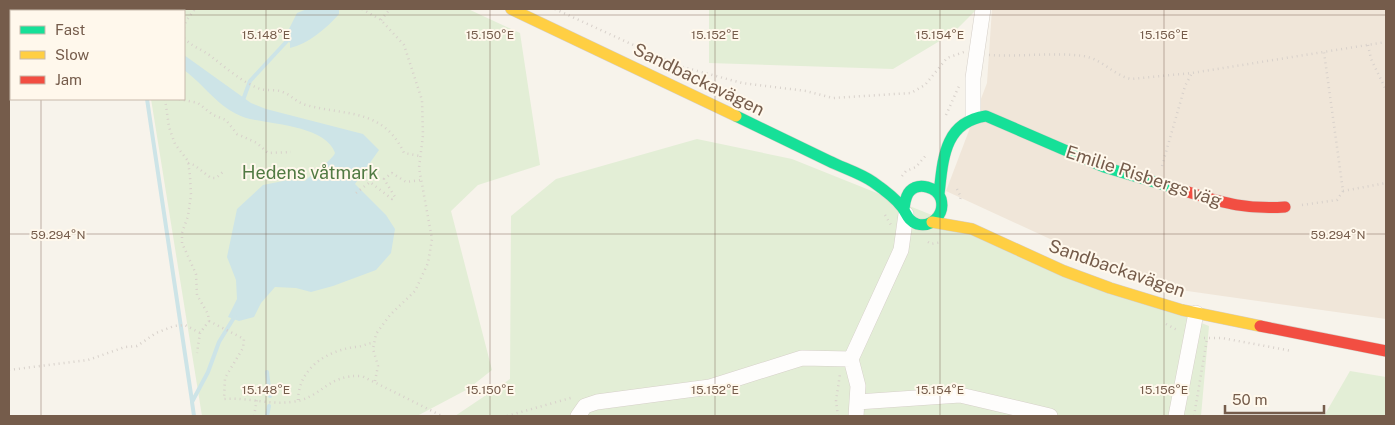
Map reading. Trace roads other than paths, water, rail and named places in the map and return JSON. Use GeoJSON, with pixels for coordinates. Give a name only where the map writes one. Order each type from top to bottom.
{"type":"FeatureCollection","features":[{"type":"Feature","properties":{"kind":"street","name":"Sandbackavägen"},"geometry":{"type":"LineString","coordinates":[[511,9],[873,182],[905,212]]}},
{"type":"Feature","properties":{"kind":"street"},"geometry":{"type":"LineString","coordinates":[[901,250],[905,197],[918,187],[944,158],[959,125],[973,116],[972,100],[983,9]]}},
{"type":"Feature","properties":{"kind":"street","name":"Emilie Risbergs väg"},"geometry":{"type":"LineString","coordinates":[[973,116],[986,116],[1104,167],[1238,206],[1257,209],[1285,206]]}},
{"type":"Feature","properties":{"kind":"street"},"geometry":{"type":"LineString","coordinates":[[846,359],[901,250],[940,214],[944,158]]}},
{"type":"Feature","properties":{"kind":"street","name":"Sandbackavägen"},"geometry":{"type":"LineString","coordinates":[[873,182],[918,187]]}},
{"type":"Feature","properties":{"kind":"street"},"geometry":{"type":"LineString","coordinates":[[918,187],[928,186],[940,197]]}},
{"type":"Feature","properties":{"kind":"street","name":"Sandbackavägen"},"geometry":{"type":"LineString","coordinates":[[940,197],[972,229]]}},
{"type":"Feature","properties":{"kind":"street"},"geometry":{"type":"LineString","coordinates":[[905,212],[914,223],[929,223]]}},
{"type":"Feature","properties":{"kind":"street","name":"Sandbackavägen"},"geometry":{"type":"LineString","coordinates":[[929,223],[972,229],[1082,278],[1196,313],[1386,351]]}},
{"type":"Feature","properties":{"kind":"street"},"geometry":{"type":"LineString","coordinates":[[1176,416],[1196,313]]}},
{"type":"Feature","properties":{"kind":"street"},"geometry":{"type":"LineString","coordinates":[[578,416],[585,406],[597,402],[710,387],[802,358],[846,359]]}},
{"type":"Feature","properties":{"kind":"street"},"geometry":{"type":"LineString","coordinates":[[846,359],[858,386],[857,409],[960,395],[1040,415]]}},
{"type":"Feature","properties":{"kind":"water"},"geometry":{"type":"Polygon","coordinates":[[[307,9],[339,9],[339,14],[317,35],[304,43],[290,48],[290,43],[285,37],[297,13],[307,9]]]}},
{"type":"Feature","properties":{"kind":"water"},"geometry":{"type":"Polygon","coordinates":[[[185,56],[251,103],[266,109],[363,134],[379,150],[355,184],[386,215],[395,229],[391,253],[376,270],[311,292],[296,288],[275,287],[261,303],[254,317],[239,321],[228,317],[237,299],[236,280],[227,257],[237,209],[263,185],[288,180],[305,181],[335,153],[330,144],[322,137],[311,132],[240,116],[222,105],[185,71],[185,56]]]}},
{"type":"Feature","properties":{"kind":"waterway"},"geometry":{"type":"LineString","coordinates":[[243,100],[250,81],[287,41]]}},
{"type":"Feature","properties":{"kind":"waterway"},"geometry":{"type":"LineString","coordinates":[[147,100],[192,401]]}},
{"type":"Feature","properties":{"kind":"waterway"},"geometry":{"type":"LineString","coordinates":[[194,416],[192,402],[208,372],[219,342],[235,316]]}},
{"type":"Feature","properties":{"kind":"waterway"},"geometry":{"type":"LineString","coordinates":[[267,372],[270,396]]}},
{"type":"Feature","properties":{"kind":"waterway"},"geometry":{"type":"LineString","coordinates":[[267,416],[269,406]]}},
{"type":"Feature","properties":{"kind":"park label","name":"Hedens våtmark"},"geometry":{"type":"Point","coordinates":[310,172]}}]}
